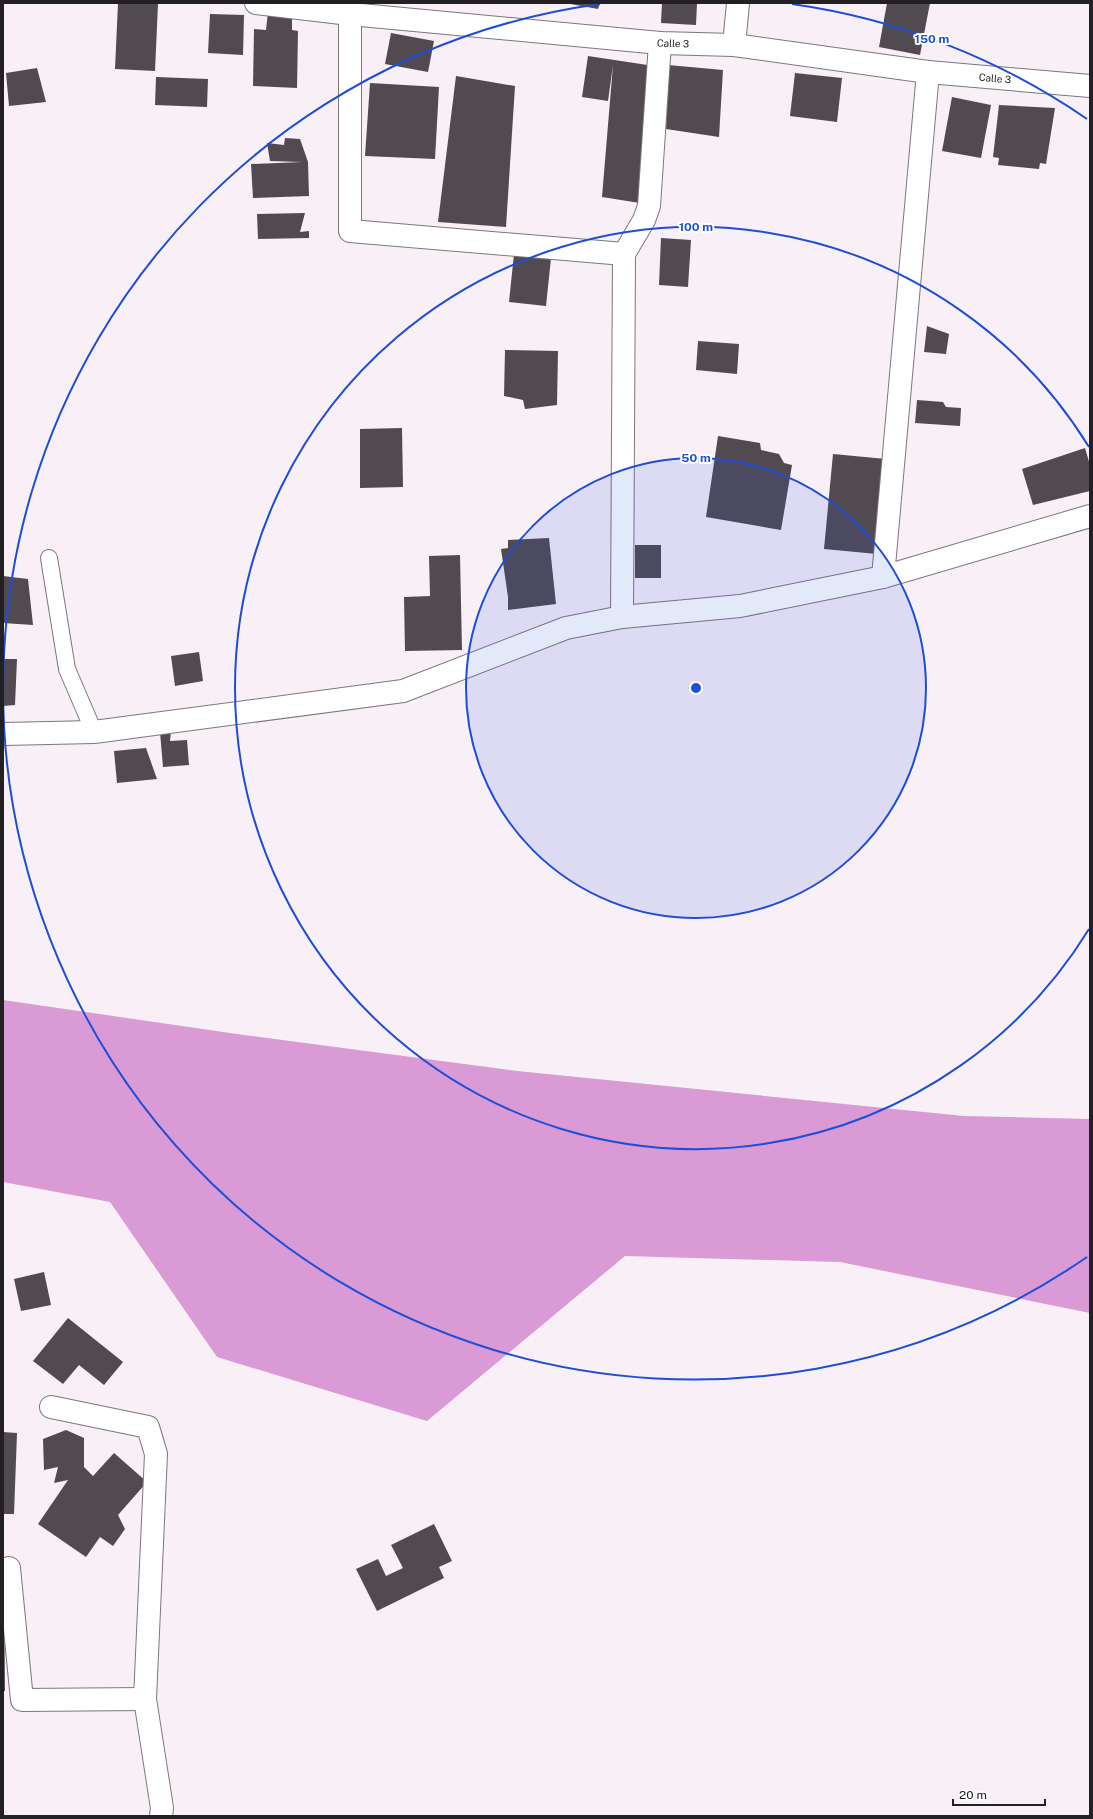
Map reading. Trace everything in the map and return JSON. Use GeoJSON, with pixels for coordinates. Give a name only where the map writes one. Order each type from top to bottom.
{"type":"FeatureCollection","features":[{"type":"Feature","properties":{"kind":"street","name":"Calle 3"},"geometry":{"type":"LineString","coordinates":[[256,3],[310,6],[350,14],[660,43],[734,45],[928,72],[1090,86]]}},
{"type":"Feature","properties":{"kind":"street"},"geometry":{"type":"LineString","coordinates":[[734,45],[738,3]]}},
{"type":"Feature","properties":{"kind":"street"},"geometry":{"type":"LineString","coordinates":[[350,14],[350,231],[624,254]]}},
{"type":"Feature","properties":{"kind":"street"},"geometry":{"type":"LineString","coordinates":[[622,617],[624,254],[644,220],[649,206],[660,43]]}},
{"type":"Feature","properties":{"kind":"street"},"geometry":{"type":"LineString","coordinates":[[883,577],[928,72]]}},
{"type":"Feature","properties":{"kind":"street"},"geometry":{"type":"LineString","coordinates":[[3,734],[94,732],[403,691],[566,628],[622,617],[740,606],[883,577],[1090,516]]}},
{"type":"Feature","properties":{"kind":"street"},"geometry":{"type":"LineString","coordinates":[[50,1407],[148,1427],[156,1454],[145,1698],[162,1808],[161,1816]]}},
{"type":"Feature","properties":{"kind":"street"},"geometry":{"type":"LineString","coordinates":[[9,1568],[22,1700],[145,1698]]}},
{"type":"Feature","properties":{"kind":"lane"},"geometry":{"type":"LineString","coordinates":[[49,558],[67,669],[94,732]]}},
{"type":"Feature","properties":{"kind":"shaded area"},"geometry":{"type":"Polygon","coordinates":[[[3,1000],[244,1035],[517,1071],[964,1116],[1090,1119],[1090,1313],[840,1262],[625,1256],[427,1421],[217,1357],[110,1202],[3,1182],[3,1000]]]}},
{"type":"Feature","properties":{"kind":"building"},"geometry":{"type":"Polygon","coordinates":[[[118,3],[158,4],[155,71],[115,69],[118,3]]]}},
{"type":"Feature","properties":{"kind":"building"},"geometry":{"type":"Polygon","coordinates":[[[565,3],[600,3],[598,9],[565,3]]]}},
{"type":"Feature","properties":{"kind":"building"},"geometry":{"type":"Polygon","coordinates":[[[662,3],[697,3],[696,25],[661,23],[662,3]]]}},
{"type":"Feature","properties":{"kind":"building"},"geometry":{"type":"Polygon","coordinates":[[[887,3],[930,3],[920,55],[879,47],[887,3]]]}},
{"type":"Feature","properties":{"kind":"building"},"geometry":{"type":"Polygon","coordinates":[[[268,12],[292,14],[292,30],[298,31],[297,88],[253,86],[254,29],[266,30],[268,12]]]}},
{"type":"Feature","properties":{"kind":"building"},"geometry":{"type":"Polygon","coordinates":[[[210,14],[244,15],[243,55],[208,53],[210,14]]]}},
{"type":"Feature","properties":{"kind":"building"},"geometry":{"type":"Polygon","coordinates":[[[391,33],[434,41],[428,72],[385,64],[391,33]]]}},
{"type":"Feature","properties":{"kind":"building"},"geometry":{"type":"Polygon","coordinates":[[[588,56],[654,66],[646,204],[602,197],[613,65],[608,101],[582,97],[588,56]]]}},
{"type":"Feature","properties":{"kind":"building"},"geometry":{"type":"Polygon","coordinates":[[[668,65],[723,70],[719,137],[666,129],[668,65]]]}},
{"type":"Feature","properties":{"kind":"building"},"geometry":{"type":"Polygon","coordinates":[[[37,68],[46,102],[9,106],[6,73],[37,68]]]}},
{"type":"Feature","properties":{"kind":"building"},"geometry":{"type":"Polygon","coordinates":[[[795,73],[842,78],[837,122],[790,116],[795,73]]]}},
{"type":"Feature","properties":{"kind":"building"},"geometry":{"type":"Polygon","coordinates":[[[456,76],[515,86],[506,227],[438,222],[456,76]]]}},
{"type":"Feature","properties":{"kind":"building"},"geometry":{"type":"Polygon","coordinates":[[[156,77],[208,79],[207,107],[155,105],[156,77]]]}},
{"type":"Feature","properties":{"kind":"building"},"geometry":{"type":"Polygon","coordinates":[[[370,83],[439,87],[435,159],[365,156],[370,83]]]}},
{"type":"Feature","properties":{"kind":"building"},"geometry":{"type":"Polygon","coordinates":[[[952,97],[991,105],[981,158],[942,151],[952,97]]]}},
{"type":"Feature","properties":{"kind":"building"},"geometry":{"type":"Polygon","coordinates":[[[999,105],[1055,108],[1046,164],[1040,163],[1039,169],[998,165],[999,158],[993,157],[999,105]]]}},
{"type":"Feature","properties":{"kind":"building"},"geometry":{"type":"Polygon","coordinates":[[[285,138],[300,139],[308,162],[309,196],[253,198],[251,164],[302,162],[270,161],[267,143],[284,145],[285,138]]]}},
{"type":"Feature","properties":{"kind":"building"},"geometry":{"type":"Polygon","coordinates":[[[305,213],[300,232],[309,231],[309,238],[258,239],[257,214],[305,213]]]}},
{"type":"Feature","properties":{"kind":"building"},"geometry":{"type":"Polygon","coordinates":[[[661,238],[691,240],[688,287],[659,285],[661,238]]]}},
{"type":"Feature","properties":{"kind":"building"},"geometry":{"type":"Polygon","coordinates":[[[514,254],[551,258],[546,306],[509,302],[514,254]]]}},
{"type":"Feature","properties":{"kind":"building"},"geometry":{"type":"Polygon","coordinates":[[[927,326],[949,334],[946,354],[924,352],[927,326]]]}},
{"type":"Feature","properties":{"kind":"building"},"geometry":{"type":"Polygon","coordinates":[[[698,341],[739,344],[737,374],[696,370],[698,341]]]}},
{"type":"Feature","properties":{"kind":"building"},"geometry":{"type":"Polygon","coordinates":[[[505,350],[558,351],[557,405],[525,409],[523,400],[504,396],[505,350]]]}},
{"type":"Feature","properties":{"kind":"building"},"geometry":{"type":"Polygon","coordinates":[[[917,400],[943,402],[946,407],[961,408],[960,426],[915,423],[917,400]]]}},
{"type":"Feature","properties":{"kind":"building"},"geometry":{"type":"Polygon","coordinates":[[[402,428],[403,487],[360,488],[360,429],[402,428]]]}},
{"type":"Feature","properties":{"kind":"building"},"geometry":{"type":"Polygon","coordinates":[[[718,436],[760,443],[761,450],[779,454],[784,463],[792,465],[781,530],[706,517],[718,436]]]}},
{"type":"Feature","properties":{"kind":"building"},"geometry":{"type":"Polygon","coordinates":[[[1085,448],[1090,465],[1090,491],[1033,505],[1022,469],[1085,448]]]}},
{"type":"Feature","properties":{"kind":"building"},"geometry":{"type":"Polygon","coordinates":[[[833,454],[886,459],[877,554],[824,549],[833,454]]]}},
{"type":"Feature","properties":{"kind":"building"},"geometry":{"type":"Polygon","coordinates":[[[549,538],[556,604],[508,610],[508,597],[501,549],[508,548],[508,540],[549,538]]]}},
{"type":"Feature","properties":{"kind":"building"},"geometry":{"type":"Polygon","coordinates":[[[635,545],[661,545],[661,578],[635,578],[635,545]]]}},
{"type":"Feature","properties":{"kind":"building"},"geometry":{"type":"Polygon","coordinates":[[[460,555],[462,650],[405,651],[404,597],[430,596],[429,556],[460,555]]]}},
{"type":"Feature","properties":{"kind":"building"},"geometry":{"type":"Polygon","coordinates":[[[3,576],[28,579],[33,625],[3,623],[3,576]]]}},
{"type":"Feature","properties":{"kind":"building"},"geometry":{"type":"Polygon","coordinates":[[[199,652],[203,681],[175,686],[171,656],[199,652]]]}},
{"type":"Feature","properties":{"kind":"building"},"geometry":{"type":"Polygon","coordinates":[[[3,659],[17,659],[15,705],[3,706],[3,659]]]}},
{"type":"Feature","properties":{"kind":"building"},"geometry":{"type":"Polygon","coordinates":[[[171,731],[170,741],[187,740],[189,765],[163,767],[160,732],[171,731]]]}},
{"type":"Feature","properties":{"kind":"building"},"geometry":{"type":"Polygon","coordinates":[[[146,748],[157,779],[117,783],[114,751],[146,748]]]}},
{"type":"Feature","properties":{"kind":"building"},"geometry":{"type":"Polygon","coordinates":[[[44,1272],[51,1305],[21,1311],[14,1279],[44,1272]]]}},
{"type":"Feature","properties":{"kind":"building"},"geometry":{"type":"Polygon","coordinates":[[[68,1318],[123,1362],[104,1385],[79,1365],[63,1384],[33,1361],[68,1318]]]}},
{"type":"Feature","properties":{"kind":"building"},"geometry":{"type":"Polygon","coordinates":[[[66,1430],[84,1438],[84,1467],[93,1476],[114,1453],[147,1482],[118,1515],[125,1529],[113,1546],[100,1537],[86,1557],[38,1524],[68,1480],[54,1483],[58,1467],[44,1470],[43,1439],[66,1430]]]}},
{"type":"Feature","properties":{"kind":"building"},"geometry":{"type":"Polygon","coordinates":[[[3,1432],[17,1433],[14,1514],[3,1514],[3,1432]]]}},
{"type":"Feature","properties":{"kind":"building"},"geometry":{"type":"Polygon","coordinates":[[[434,1524],[452,1561],[439,1567],[444,1578],[377,1611],[356,1569],[378,1559],[386,1576],[403,1568],[391,1545],[434,1524]]]}},
{"type":"Feature","properties":{"kind":"building"},"geometry":{"type":"Polygon","coordinates":[[[4,1574],[5,1691],[3,1691],[4,1574]]]}}]}
